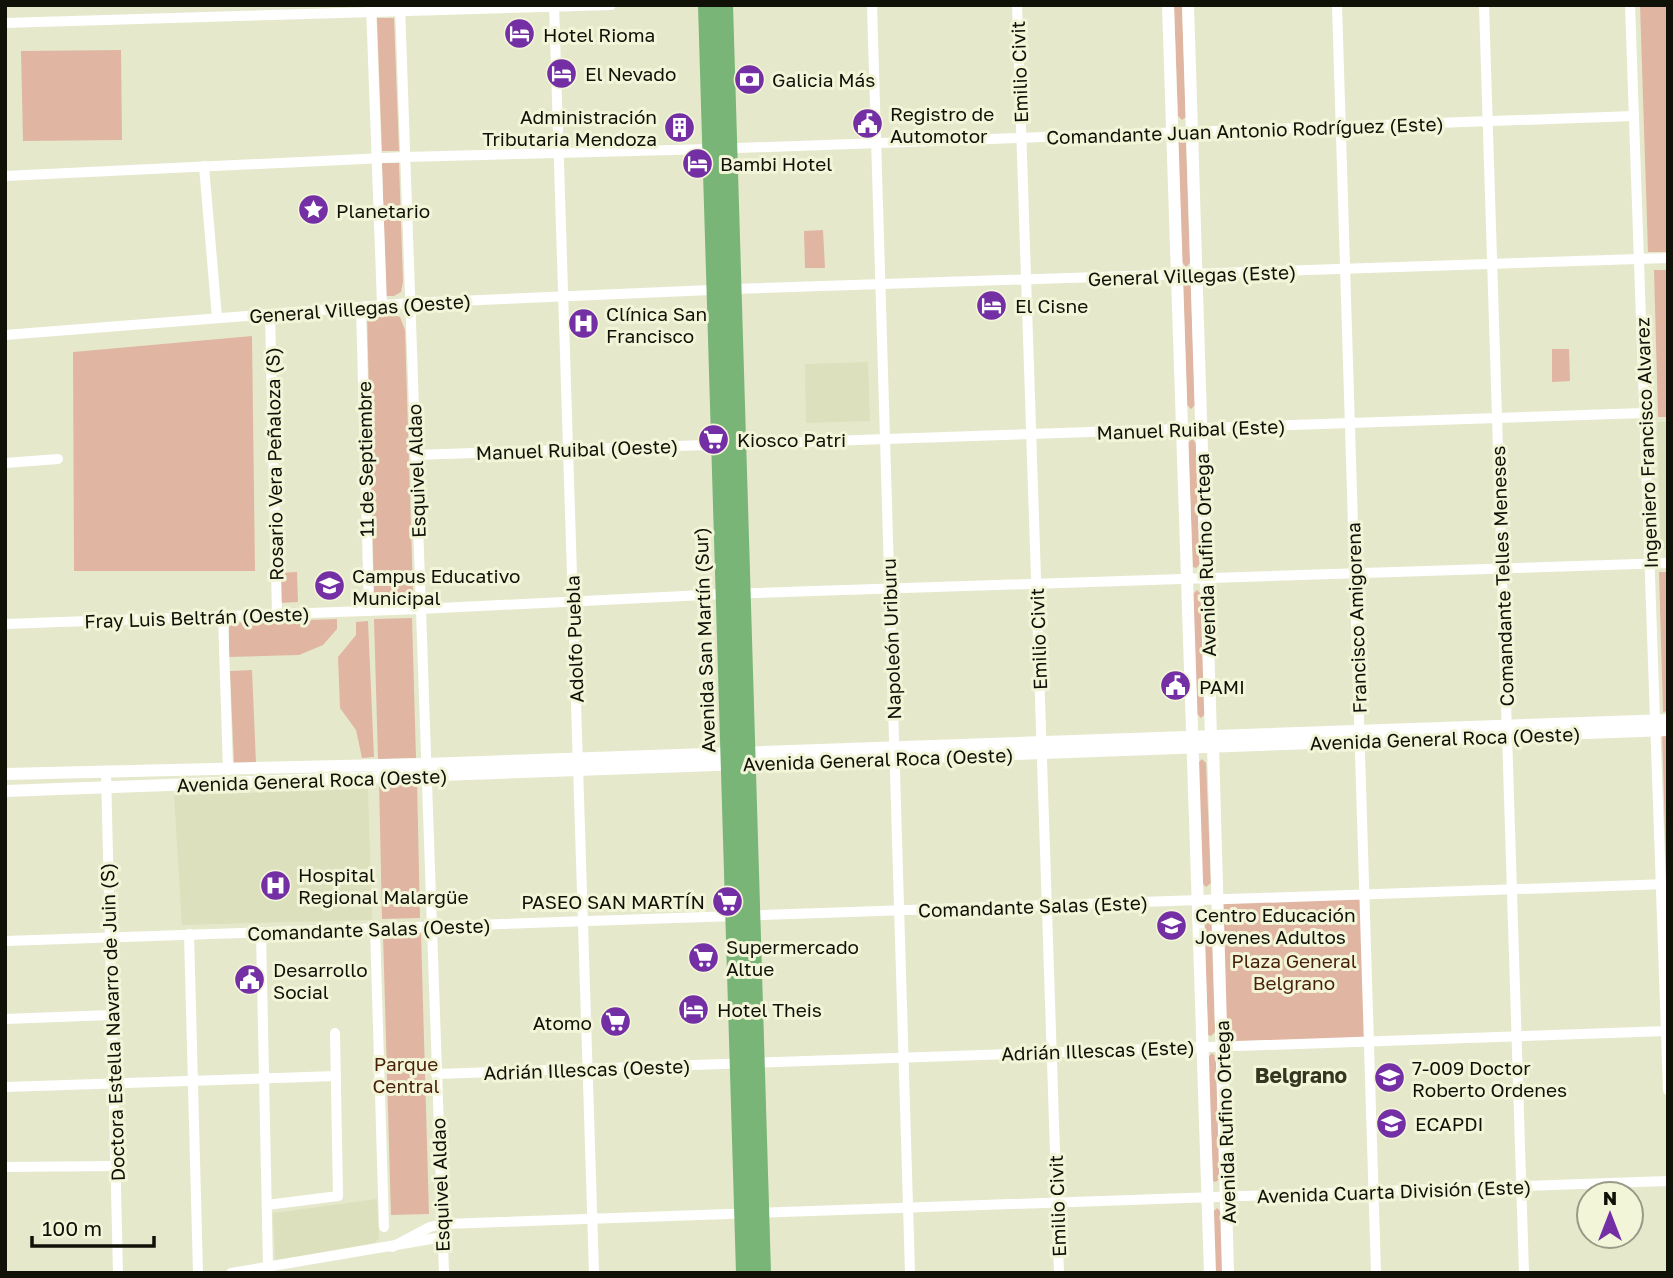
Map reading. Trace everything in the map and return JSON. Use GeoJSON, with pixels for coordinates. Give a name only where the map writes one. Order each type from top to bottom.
{"type":"FeatureCollection","features":[{"type":"Feature","properties":{"kind":"highway","name":"Avenida San Martín (Sur)"},"geometry":{"type":"LineString","coordinates":[[707,5],[711,149],[738,444],[748,759],[756,1062],[752,1214],[745,1273]]}},
{"type":"Feature","properties":{"kind":"highway","name":"Avenida San Martín (Sur)"},"geometry":{"type":"LineString","coordinates":[[724,5],[730,148],[720,445],[733,917],[738,1063],[752,1214],[762,1273]]}},
{"type":"Feature","properties":{"kind":"main road","name":"Avenida Rufino Ortega"},"geometry":{"type":"LineString","coordinates":[[1168,5],[1210,1273]]}},
{"type":"Feature","properties":{"kind":"main road","name":"Avenida Rufino Ortega"},"geometry":{"type":"LineString","coordinates":[[1188,5],[1223,1046],[1228,1273]]}},
{"type":"Feature","properties":{"kind":"main road","name":"Avenida General Roca (Oeste)"},"geometry":{"type":"LineString","coordinates":[[5,792],[106,789],[426,770],[1662,726]]}},
{"type":"Feature","properties":{"kind":"main road","name":"Avenida General Roca (Oeste)"},"geometry":{"type":"LineString","coordinates":[[5,774],[426,770]]}},
{"type":"Feature","properties":{"kind":"street"},"geometry":{"type":"LineString","coordinates":[[5,23],[400,8],[611,5]]}},
{"type":"Feature","properties":{"kind":"street","name":"Napoleón Uriburu"},"geometry":{"type":"LineString","coordinates":[[872,5],[910,1273]]}},
{"type":"Feature","properties":{"kind":"street","name":"Emilio Civit"},"geometry":{"type":"LineString","coordinates":[[1017,5],[1059,1273]]}},
{"type":"Feature","properties":{"kind":"street","name":"Francisco Amigorena"},"geometry":{"type":"LineString","coordinates":[[1337,5],[1377,1273]]}},
{"type":"Feature","properties":{"kind":"street","name":"Comandante Telles Meneses"},"geometry":{"type":"LineString","coordinates":[[1484,5],[1524,1273]]}},
{"type":"Feature","properties":{"kind":"street","name":"Ingeniero Francisco Alvarez"},"geometry":{"type":"LineString","coordinates":[[1630,5],[1650,564],[1662,726],[1668,1090]]}},
{"type":"Feature","properties":{"kind":"street","name":"Adolfo Puebla"},"geometry":{"type":"LineString","coordinates":[[554,6],[594,1273]]}},
{"type":"Feature","properties":{"kind":"street","name":"Esquivel Aldao"},"geometry":{"type":"LineString","coordinates":[[400,8],[444,1273]]}},
{"type":"Feature","properties":{"kind":"street"},"geometry":{"type":"LineString","coordinates":[[371,9],[382,305]]}},
{"type":"Feature","properties":{"kind":"street","name":"Comandante Juan Antonio Rodríguez (Este)"},"geometry":{"type":"LineString","coordinates":[[5,176],[376,158],[711,149],[1634,116]]}},
{"type":"Feature","properties":{"kind":"street"},"geometry":{"type":"LineString","coordinates":[[204,166],[217,318]]}},
{"type":"Feature","properties":{"kind":"street","name":"General Villegas (Este)"},"geometry":{"type":"LineString","coordinates":[[725,289],[1668,258]]}},
{"type":"Feature","properties":{"kind":"street","name":"General Villegas (Oeste)"},"geometry":{"type":"LineString","coordinates":[[5,335],[410,303],[725,289]]}},
{"type":"Feature","properties":{"kind":"street","name":"11 de Septiembre"},"geometry":{"type":"LineString","coordinates":[[361,307],[369,611]]}},
{"type":"Feature","properties":{"kind":"street","name":"Rosario Vera Peñaloza (S)"},"geometry":{"type":"LineString","coordinates":[[270,314],[277,614]]}},
{"type":"Feature","properties":{"kind":"street","name":"Manuel Ruibal (Este)"},"geometry":{"type":"LineString","coordinates":[[738,444],[1644,413]]}},
{"type":"Feature","properties":{"kind":"street","name":"Manuel Ruibal (Oeste)"},"geometry":{"type":"LineString","coordinates":[[415,455],[738,444]]}},
{"type":"Feature","properties":{"kind":"street"},"geometry":{"type":"LineString","coordinates":[[5,463],[58,460]]}},
{"type":"Feature","properties":{"kind":"street","name":"Fray Luis Beltrán (Oeste)"},"geometry":{"type":"LineString","coordinates":[[5,624],[420,609],[743,593],[1668,564]]}},
{"type":"Feature","properties":{"kind":"street"},"geometry":{"type":"LineString","coordinates":[[223,616],[228,770]]}},
{"type":"Feature","properties":{"kind":"street","name":"Doctora Estella Navarro de Juin (S)"},"geometry":{"type":"LineString","coordinates":[[106,772],[118,1273]]}},
{"type":"Feature","properties":{"kind":"street","name":"Comandante Salas (Este)"},"geometry":{"type":"LineString","coordinates":[[733,917],[1664,884]]}},
{"type":"Feature","properties":{"kind":"street","name":"Comandante Salas (Oeste)"},"geometry":{"type":"LineString","coordinates":[[5,941],[733,917]]}},
{"type":"Feature","properties":{"kind":"street"},"geometry":{"type":"LineString","coordinates":[[375,928],[384,1227]]}},
{"type":"Feature","properties":{"kind":"street"},"geometry":{"type":"LineString","coordinates":[[261,932],[268,1267]]}},
{"type":"Feature","properties":{"kind":"street"},"geometry":{"type":"LineString","coordinates":[[189,934],[198,1273]]}},
{"type":"Feature","properties":{"kind":"street"},"geometry":{"type":"LineString","coordinates":[[5,1019],[111,1015]]}},
{"type":"Feature","properties":{"kind":"street","name":"Adrián Illescas (Este)"},"geometry":{"type":"LineString","coordinates":[[738,1063],[1667,1031]]}},
{"type":"Feature","properties":{"kind":"street"},"geometry":{"type":"LineString","coordinates":[[267,1205],[338,1196],[335,1033]]}},
{"type":"Feature","properties":{"kind":"street","name":"Adrián Illescas (Oeste)"},"geometry":{"type":"LineString","coordinates":[[436,1074],[738,1063]]}},
{"type":"Feature","properties":{"kind":"street"},"geometry":{"type":"LineString","coordinates":[[5,1087],[336,1076]]}},
{"type":"Feature","properties":{"kind":"street"},"geometry":{"type":"LineString","coordinates":[[5,1167],[116,1166]]}},
{"type":"Feature","properties":{"kind":"street","name":"Avenida Cuarta División (Este)"},"geometry":{"type":"LineString","coordinates":[[443,1224],[1668,1181]]}},
{"type":"Feature","properties":{"kind":"street"},"geometry":{"type":"LineString","coordinates":[[392,1247],[430,1227],[443,1224]]}},
{"type":"Feature","properties":{"kind":"street"},"geometry":{"type":"LineString","coordinates":[[231,1273],[443,1237]]}},
{"type":"Feature","properties":{"kind":"shaded area"},"geometry":{"type":"Polygon","coordinates":[[[868,362],[870,421],[806,423],[805,364],[868,362]]]}},
{"type":"Feature","properties":{"kind":"shaded area"},"geometry":{"type":"Polygon","coordinates":[[[1657,422],[1668,422],[1668,550],[1661,550],[1657,422]]]}},
{"type":"Feature","properties":{"kind":"shaded area","name":"Hospital Regional Malargüe"},"geometry":{"type":"Polygon","coordinates":[[[368,789],[372,920],[182,925],[174,795],[368,789]]]}},
{"type":"Feature","properties":{"kind":"shaded area"},"geometry":{"type":"Polygon","coordinates":[[[377,1199],[379,1238],[375,1243],[275,1260],[273,1213],[377,1199]]]}},
{"type":"Feature","properties":{"kind":"green space"},"geometry":{"type":"Polygon","coordinates":[[[1174,5],[1182,5],[1186,117],[1182,120],[1178,116],[1174,5]]]}},
{"type":"Feature","properties":{"kind":"green space"},"geometry":{"type":"Polygon","coordinates":[[[1640,5],[1668,5],[1668,252],[1648,252],[1640,5]]]}},
{"type":"Feature","properties":{"kind":"green space"},"geometry":{"type":"Polygon","coordinates":[[[377,18],[394,18],[399,151],[382,151],[377,18]]]}},
{"type":"Feature","properties":{"kind":"green space"},"geometry":{"type":"Polygon","coordinates":[[[121,50],[122,140],[23,141],[21,51],[121,50]]]}},
{"type":"Feature","properties":{"kind":"green space"},"geometry":{"type":"Polygon","coordinates":[[[1182,138],[1186,142],[1190,263],[1186,267],[1182,262],[1178,142],[1182,138]]]}},
{"type":"Feature","properties":{"kind":"green space"},"geometry":{"type":"Polygon","coordinates":[[[382,163],[399,163],[403,282],[401,292],[394,296],[386,296],[382,163]]]}},
{"type":"Feature","properties":{"kind":"green space"},"geometry":{"type":"Polygon","coordinates":[[[823,230],[825,268],[805,268],[804,231],[823,230]]]}},
{"type":"Feature","properties":{"kind":"green space"},"geometry":{"type":"Polygon","coordinates":[[[1654,270],[1668,270],[1668,417],[1658,417],[1654,270]]]}},
{"type":"Feature","properties":{"kind":"green space"},"geometry":{"type":"Polygon","coordinates":[[[1187,280],[1191,285],[1195,405],[1191,409],[1187,405],[1183,284],[1187,280]]]}},
{"type":"Feature","properties":{"kind":"green space"},"geometry":{"type":"Polygon","coordinates":[[[367,313],[386,313],[400,317],[405,330],[413,594],[374,595],[367,313]]]}},
{"type":"Feature","properties":{"kind":"green space"},"geometry":{"type":"Polygon","coordinates":[[[252,336],[255,571],[74,571],[73,352],[252,336]]]}},
{"type":"Feature","properties":{"kind":"green space"},"geometry":{"type":"Polygon","coordinates":[[[1552,349],[1569,349],[1570,381],[1552,382],[1552,349]]]}},
{"type":"Feature","properties":{"kind":"green space"},"geometry":{"type":"Polygon","coordinates":[[[1192,439],[1196,443],[1200,564],[1196,568],[1193,567],[1188,443],[1192,439]]]}},
{"type":"Feature","properties":{"kind":"green space"},"geometry":{"type":"Polygon","coordinates":[[[297,572],[298,602],[280,603],[279,573],[297,572]]]}},
{"type":"Feature","properties":{"kind":"green space"},"geometry":{"type":"Polygon","coordinates":[[[1659,572],[1668,572],[1668,711],[1663,712],[1659,572]]]}},
{"type":"Feature","properties":{"kind":"green space"},"geometry":{"type":"Polygon","coordinates":[[[1197,590],[1201,594],[1205,714],[1201,718],[1197,714],[1193,594],[1197,590]]]}},
{"type":"Feature","properties":{"kind":"green space"},"geometry":{"type":"Polygon","coordinates":[[[412,618],[416,758],[378,759],[374,619],[412,618]]]}},
{"type":"Feature","properties":{"kind":"green space"},"geometry":{"type":"Polygon","coordinates":[[[337,619],[337,629],[323,645],[299,655],[229,657],[229,623],[337,619]]]}},
{"type":"Feature","properties":{"kind":"green space"},"geometry":{"type":"Polygon","coordinates":[[[368,621],[374,757],[362,758],[356,730],[340,708],[338,657],[356,635],[356,622],[368,621]]]}},
{"type":"Feature","properties":{"kind":"green space"},"geometry":{"type":"Polygon","coordinates":[[[252,670],[256,763],[234,764],[230,671],[252,670]]]}},
{"type":"Feature","properties":{"kind":"green space"},"geometry":{"type":"Polygon","coordinates":[[[1662,730],[1668,730],[1668,870],[1666,870],[1662,730]]]}},
{"type":"Feature","properties":{"kind":"green space"},"geometry":{"type":"Polygon","coordinates":[[[1202,759],[1206,763],[1211,883],[1206,887],[1202,883],[1198,763],[1202,759]]]}},
{"type":"Feature","properties":{"kind":"green space"},"geometry":{"type":"Polygon","coordinates":[[[417,780],[420,918],[382,919],[379,781],[417,780]]]}},
{"type":"Feature","properties":{"kind":"green space","name":"Plaza General Belgrano"},"geometry":{"type":"Polygon","coordinates":[[[1365,894],[1369,1041],[1223,1046],[1218,900],[1365,894]]]}},
{"type":"Feature","properties":{"kind":"green space"},"geometry":{"type":"Polygon","coordinates":[[[1207,908],[1211,912],[1215,1032],[1211,1036],[1208,1035],[1204,909],[1207,908]]]}},
{"type":"Feature","properties":{"kind":"green space","name":"Parque Central"},"geometry":{"type":"Polygon","coordinates":[[[421,933],[429,1214],[391,1215],[383,934],[421,933]]]}},
{"type":"Feature","properties":{"kind":"green space"},"geometry":{"type":"Polygon","coordinates":[[[1212,1053],[1216,1057],[1220,1178],[1216,1182],[1213,1181],[1208,1057],[1212,1053]]]}},
{"type":"Feature","properties":{"kind":"green space"},"geometry":{"type":"Polygon","coordinates":[[[1217,1208],[1221,1212],[1223,1273],[1215,1273],[1213,1212],[1217,1208]]]}},
{"type":"Feature","properties":{"kind":"place","name":"Hotel Rioma"},"geometry":{"type":"Point","coordinates":[520,34]}},
{"type":"Feature","properties":{"kind":"place","name":"El Nevado"},"geometry":{"type":"Point","coordinates":[562,73]}},
{"type":"Feature","properties":{"kind":"place","name":"Galicia Más"},"geometry":{"type":"Point","coordinates":[749,79]}},
{"type":"Feature","properties":{"kind":"place","name":"Registro de Automotor"},"geometry":{"type":"Point","coordinates":[867,124]}},
{"type":"Feature","properties":{"kind":"place","name":"Administración Tributaria Mendoza"},"geometry":{"type":"Point","coordinates":[680,127]}},
{"type":"Feature","properties":{"kind":"place","name":"Bambi Hotel"},"geometry":{"type":"Point","coordinates":[697,163]}},
{"type":"Feature","properties":{"kind":"place","name":"Planetario"},"geometry":{"type":"Point","coordinates":[313,210]}},
{"type":"Feature","properties":{"kind":"place","name":"El Cisne"},"geometry":{"type":"Point","coordinates":[992,305]}},
{"type":"Feature","properties":{"kind":"place","name":"Clínica San Francisco"},"geometry":{"type":"Point","coordinates":[583,324]}},
{"type":"Feature","properties":{"kind":"place","name":"Kiosco Patri"},"geometry":{"type":"Point","coordinates":[714,439]}},
{"type":"Feature","properties":{"kind":"place","name":"Campus Educativo Municipal"},"geometry":{"type":"Point","coordinates":[329,586]}},
{"type":"Feature","properties":{"kind":"place","name":"PAMI"},"geometry":{"type":"Point","coordinates":[1176,686]}},
{"type":"Feature","properties":{"kind":"place","name":"Hospital Regional Malargüe"},"geometry":{"type":"Point","coordinates":[275,885]}},
{"type":"Feature","properties":{"kind":"place","name":"PASEO SAN MARTÍN"},"geometry":{"type":"Point","coordinates":[728,901]}},
{"type":"Feature","properties":{"kind":"place","name":"Centro Educación Jovenes Adultos"},"geometry":{"type":"Point","coordinates":[1172,925]}},
{"type":"Feature","properties":{"kind":"place","name":"Supermercado Altue"},"geometry":{"type":"Point","coordinates":[703,957]}},
{"type":"Feature","properties":{"kind":"place","name":"Desarrollo Social"},"geometry":{"type":"Point","coordinates":[250,980]}},
{"type":"Feature","properties":{"kind":"place","name":"Hotel Theis"},"geometry":{"type":"Point","coordinates":[694,1009]}},
{"type":"Feature","properties":{"kind":"place","name":"Atomo"},"geometry":{"type":"Point","coordinates":[615,1022]}},
{"type":"Feature","properties":{"kind":"place","name":"7-009 Doctor Roberto Ordenes"},"geometry":{"type":"Point","coordinates":[1389,1078]}},
{"type":"Feature","properties":{"kind":"place","name":"ECAPDI"},"geometry":{"type":"Point","coordinates":[1392,1123]}},
{"type":"Feature","properties":{"kind":"district","name":"Belgrano"},"geometry":{"type":"Point","coordinates":[1301,1075]}}]}
